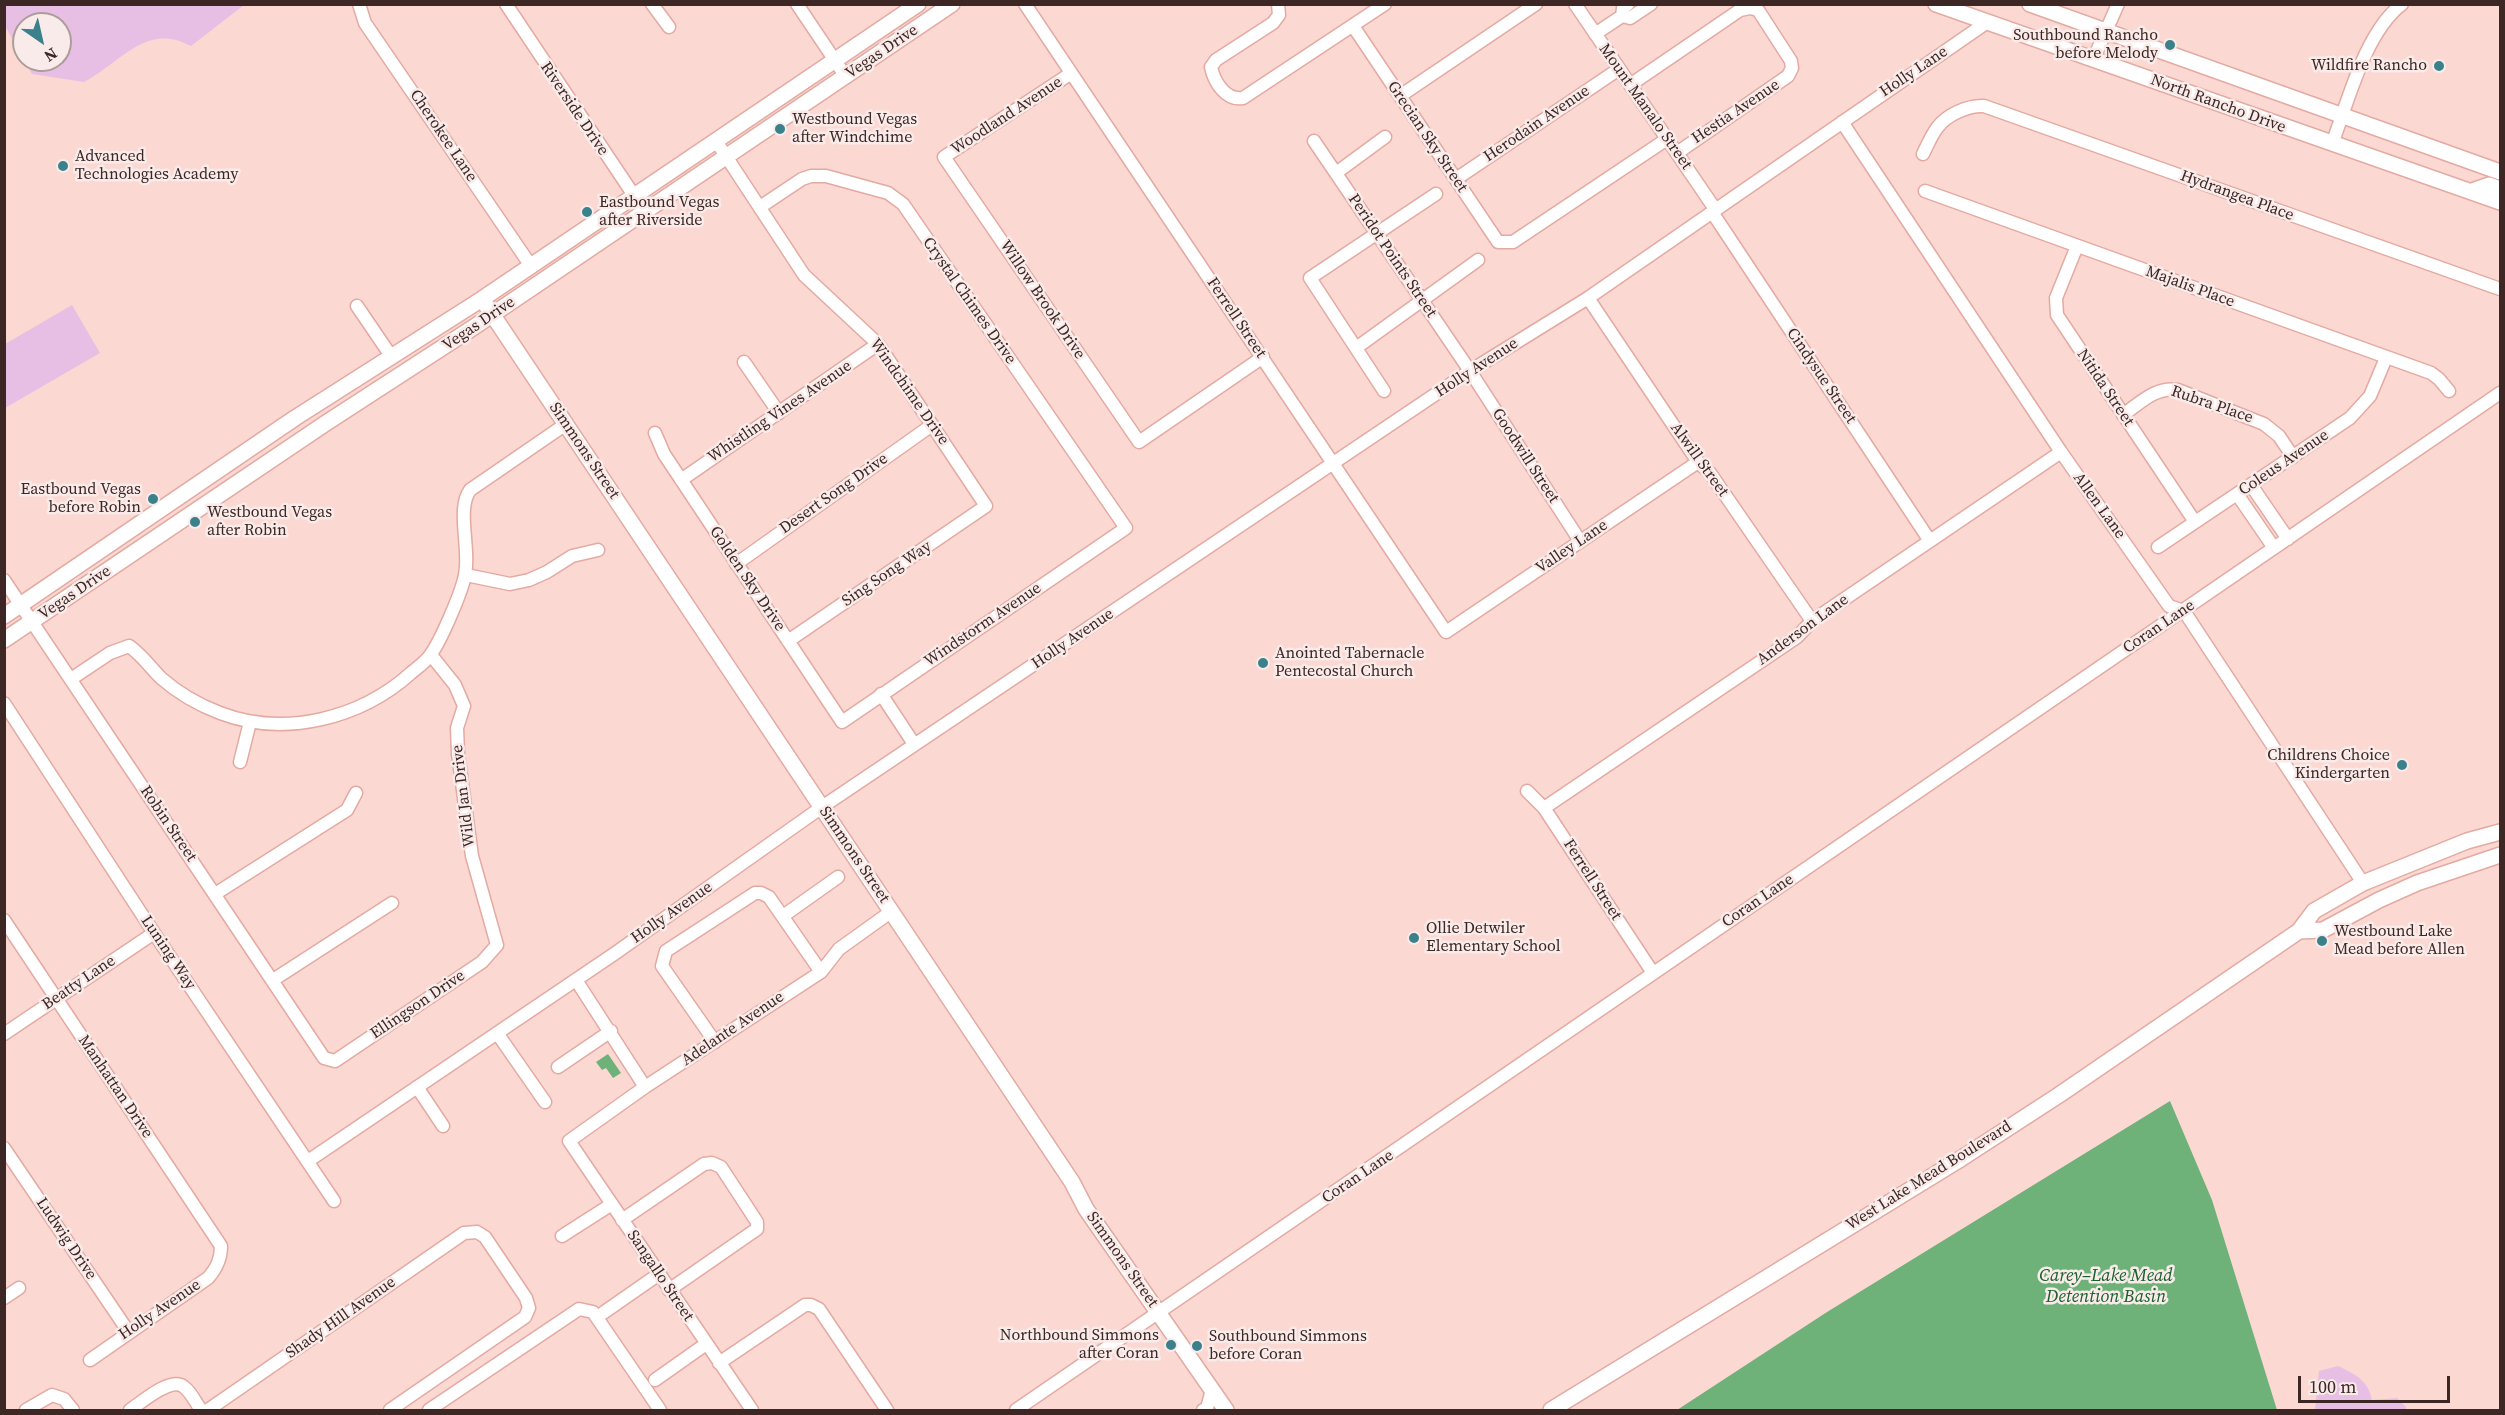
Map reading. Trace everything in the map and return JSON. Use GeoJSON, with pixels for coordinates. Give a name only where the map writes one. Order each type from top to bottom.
{"type":"FeatureCollection","features":[{"type":"Feature","properties":{"kind":"main road","name":"Vegas Drive"},"geometry":{"type":"LineString","coordinates":[[4,616],[224,466],[482,299],[918,4]]}},
{"type":"Feature","properties":{"kind":"main road","name":"North Rancho Drive"},"geometry":{"type":"LineString","coordinates":[[1936,4],[2500,202]]}},
{"type":"Feature","properties":{"kind":"main road","name":"North Rancho Drive"},"geometry":{"type":"LineString","coordinates":[[2030,4],[2500,172]]}},
{"type":"Feature","properties":{"kind":"main road","name":"Vegas Drive"},"geometry":{"type":"LineString","coordinates":[[4,640],[727,158],[945,6]]}},
{"type":"Feature","properties":{"kind":"main road"},"geometry":{"type":"LineString","coordinates":[[2472,191],[2489,185],[2500,189]]}},
{"type":"Feature","properties":{"kind":"main road","name":"Simmons Street"},"geometry":{"type":"LineString","coordinates":[[482,299],[1072,1182],[1086,1209],[1226,1410]]}},
{"type":"Feature","properties":{"kind":"main road"},"geometry":{"type":"LineString","coordinates":[[224,466],[237,483]]}},
{"type":"Feature","properties":{"kind":"main road","name":"West Lake Mead Boulevard"},"geometry":{"type":"LineString","coordinates":[[1551,1410],[1972,1151],[2299,931],[2314,910],[2362,883],[2467,841],[2500,832]]}},
{"type":"Feature","properties":{"kind":"main road","name":"West Lake Mead Boulevard"},"geometry":{"type":"LineString","coordinates":[[2299,931],[2323,930],[2408,887],[2451,870],[2500,855]]}},
{"type":"Feature","properties":{"kind":"street","name":"Cherokee Lane"},"geometry":{"type":"LineString","coordinates":[[359,4],[365,23],[531,266]]}},
{"type":"Feature","properties":{"kind":"street","name":"Riverside Drive"},"geometry":{"type":"LineString","coordinates":[[506,4],[645,212]]}},
{"type":"Feature","properties":{"kind":"street"},"geometry":{"type":"LineString","coordinates":[[652,4],[669,27]]}},
{"type":"Feature","properties":{"kind":"street"},"geometry":{"type":"LineString","coordinates":[[797,4],[846,77]]}},
{"type":"Feature","properties":{"kind":"street","name":"Ferrell Street"},"geometry":{"type":"LineString","coordinates":[[1025,4],[1446,632]]}},
{"type":"Feature","properties":{"kind":"street"},"geometry":{"type":"LineString","coordinates":[[1279,10],[1273,23],[1216,60],[1211,66],[1212,74],[1228,97],[1235,100],[1243,98],[1385,4]]}},
{"type":"Feature","properties":{"kind":"street"},"geometry":{"type":"LineString","coordinates":[[1400,96],[1536,4]]}},
{"type":"Feature","properties":{"kind":"street","name":"Mount Manalo Street"},"geometry":{"type":"LineString","coordinates":[[1575,4],[1677,153],[1713,211]]}},
{"type":"Feature","properties":{"kind":"street"},"geometry":{"type":"LineString","coordinates":[[1595,34],[1625,10],[1630,18],[1651,4]]}},
{"type":"Feature","properties":{"kind":"street"},"geometry":{"type":"LineString","coordinates":[[2093,60],[2118,4]]}},
{"type":"Feature","properties":{"kind":"street"},"geometry":{"type":"LineString","coordinates":[[2332,144],[2373,37],[2393,11],[2402,4]]}},
{"type":"Feature","properties":{"kind":"street","name":"Hestia Avenue"},"geometry":{"type":"LineString","coordinates":[[1630,85],[1740,10],[1750,8],[1758,10],[1791,61],[1792,68],[1788,76],[1677,153]]}},
{"type":"Feature","properties":{"kind":"street","name":"Holly Lane"},"geometry":{"type":"LineString","coordinates":[[1842,122],[1986,22]]}},
{"type":"Feature","properties":{"kind":"street","name":"Grecian Sky Street"},"geometry":{"type":"LineString","coordinates":[[1353,26],[1498,242],[1505,244],[1513,242],[1667,139]]}},
{"type":"Feature","properties":{"kind":"street","name":"Herodain Avenue"},"geometry":{"type":"LineString","coordinates":[[1456,179],[1619,69]]}},
{"type":"Feature","properties":{"kind":"street","name":"Woodland Avenue"},"geometry":{"type":"LineString","coordinates":[[944,157],[1070,74]]}},
{"type":"Feature","properties":{"kind":"street","name":"Hydrangea Place"},"geometry":{"type":"LineString","coordinates":[[1923,154],[1938,126],[1974,105],[1991,108],[2500,289]]}},
{"type":"Feature","properties":{"kind":"street","name":"Holly Avenue"},"geometry":{"type":"LineString","coordinates":[[308,1161],[576,980],[914,744],[1334,465],[1470,371],[1588,298],[1842,122]]}},
{"type":"Feature","properties":{"kind":"street","name":"Allen Lane"},"geometry":{"type":"LineString","coordinates":[[1842,122],[2061,452],[2169,606],[2184,611],[2362,883]]}},
{"type":"Feature","properties":{"kind":"street"},"geometry":{"type":"LineString","coordinates":[[1336,173],[1385,136]]}},
{"type":"Feature","properties":{"kind":"street","name":"Windchime Drive"},"geometry":{"type":"LineString","coordinates":[[716,141],[804,275],[878,344],[986,506]]}},
{"type":"Feature","properties":{"kind":"street","name":"Peridot Points Street"},"geometry":{"type":"LineString","coordinates":[[1314,141],[1470,371]]}},
{"type":"Feature","properties":{"kind":"street","name":"Willow Brook Drive"},"geometry":{"type":"LineString","coordinates":[[944,157],[1139,442],[1263,357]]}},
{"type":"Feature","properties":{"kind":"street","name":"Crystal Chimes Drive"},"geometry":{"type":"LineString","coordinates":[[760,207],[802,179],[820,175],[896,197],[1126,528]]}},
{"type":"Feature","properties":{"kind":"street","name":"Majalis Place"},"geometry":{"type":"LineString","coordinates":[[1925,192],[2431,373],[2449,391]]}},
{"type":"Feature","properties":{"kind":"street"},"geometry":{"type":"LineString","coordinates":[[1384,391],[1310,278],[1436,194]]}},
{"type":"Feature","properties":{"kind":"street","name":"Cindysue Street"},"geometry":{"type":"LineString","coordinates":[[1713,211],[1930,541]]}},
{"type":"Feature","properties":{"kind":"street","name":"Nitida Street"},"geometry":{"type":"LineString","coordinates":[[2077,246],[2056,298],[2055,310],[2060,321],[2195,522]]}},
{"type":"Feature","properties":{"kind":"street"},"geometry":{"type":"LineString","coordinates":[[1356,348],[1478,260]]}},
{"type":"Feature","properties":{"kind":"street","name":"Alwill Street"},"geometry":{"type":"LineString","coordinates":[[1588,298],[1698,462],[1710,473],[1812,621]]}},
{"type":"Feature","properties":{"kind":"street"},"geometry":{"type":"LineString","coordinates":[[357,306],[392,356]]}},
{"type":"Feature","properties":{"kind":"street","name":"Whistling Vines Avenue"},"geometry":{"type":"LineString","coordinates":[[681,480],[878,344]]}},
{"type":"Feature","properties":{"kind":"street","name":"Coleus Avenue"},"geometry":{"type":"LineString","coordinates":[[2158,547],[2358,412],[2370,396],[2386,358]]}},
{"type":"Feature","properties":{"kind":"street"},"geometry":{"type":"LineString","coordinates":[[744,362],[779,413]]}},
{"type":"Feature","properties":{"kind":"street","name":"Goodwill Street"},"geometry":{"type":"LineString","coordinates":[[1470,371],[1580,542]]}},
{"type":"Feature","properties":{"kind":"street","name":"Rubra Place"},"geometry":{"type":"LineString","coordinates":[[2123,415],[2160,390],[2178,390],[2264,424],[2279,436],[2293,457]]}},
{"type":"Feature","properties":{"kind":"street","name":"Coran Lane"},"geometry":{"type":"LineString","coordinates":[[1016,1410],[2500,393]]}},
{"type":"Feature","properties":{"kind":"street"},"geometry":{"type":"LineString","coordinates":[[71,679],[110,653],[129,646],[139,653],[159,676],[189,698],[220,713],[250,722],[284,724],[327,719],[361,707],[401,682],[431,655],[466,575],[468,546],[462,507],[470,490],[566,424]]}},
{"type":"Feature","properties":{"kind":"street","name":"Desert Song Drive"},"geometry":{"type":"LineString","coordinates":[[736,564],[932,425]]}},
{"type":"Feature","properties":{"kind":"street","name":"Golden Sky Drive"},"geometry":{"type":"LineString","coordinates":[[655,433],[664,454],[842,722]]}},
{"type":"Feature","properties":{"kind":"street","name":"Anderson Lane"},"geometry":{"type":"LineString","coordinates":[[1544,808],[1797,637],[1812,621],[2061,452]]}},
{"type":"Feature","properties":{"kind":"street","name":"Valley Lane"},"geometry":{"type":"LineString","coordinates":[[1446,632],[1698,462]]}},
{"type":"Feature","properties":{"kind":"street"},"geometry":{"type":"LineString","coordinates":[[2251,485],[2288,539]]}},
{"type":"Feature","properties":{"kind":"street"},"geometry":{"type":"LineString","coordinates":[[2237,494],[2274,548]]}},
{"type":"Feature","properties":{"kind":"street","name":"Sing Song Way"},"geometry":{"type":"LineString","coordinates":[[788,641],[986,506]]}},
{"type":"Feature","properties":{"kind":"street","name":"Windstorm Avenue"},"geometry":{"type":"LineString","coordinates":[[842,722],[1126,528]]}},
{"type":"Feature","properties":{"kind":"street"},"geometry":{"type":"LineString","coordinates":[[466,575],[510,584],[529,580],[547,572],[572,556],[598,550]]}},
{"type":"Feature","properties":{"kind":"street","name":"Robin Street"},"geometry":{"type":"LineString","coordinates":[[4,580],[324,1058],[335,1061]]}},
{"type":"Feature","properties":{"kind":"street","name":"Wild Jan Drive"},"geometry":{"type":"LineString","coordinates":[[431,655],[456,684],[464,706],[458,728],[458,754],[470,845],[497,945]]}},
{"type":"Feature","properties":{"kind":"street"},"geometry":{"type":"LineString","coordinates":[[881,694],[914,744]]}},
{"type":"Feature","properties":{"kind":"street","name":"Luning Way"},"geometry":{"type":"LineString","coordinates":[[4,703],[154,933],[334,1201]]}},
{"type":"Feature","properties":{"kind":"street"},"geometry":{"type":"LineString","coordinates":[[240,762],[250,722]]}},
{"type":"Feature","properties":{"kind":"street","name":"Ferrell Street"},"geometry":{"type":"LineString","coordinates":[[1527,791],[1544,808],[1653,973]]}},
{"type":"Feature","properties":{"kind":"street"},"geometry":{"type":"LineString","coordinates":[[215,894],[346,810],[356,793]]}},
{"type":"Feature","properties":{"kind":"street"},"geometry":{"type":"LineString","coordinates":[[783,916],[838,877]]}},
{"type":"Feature","properties":{"kind":"street"},"geometry":{"type":"LineString","coordinates":[[715,1042],[662,966],[666,951],[755,893],[761,893],[769,897],[821,972]]}},
{"type":"Feature","properties":{"kind":"street"},"geometry":{"type":"LineString","coordinates":[[273,980],[392,903]]}},
{"type":"Feature","properties":{"kind":"street","name":"Adelante Avenue"},"geometry":{"type":"LineString","coordinates":[[569,1141],[645,1086],[821,972],[839,949],[892,911]]}},
{"type":"Feature","properties":{"kind":"street","name":"Manhattan Drive"},"geometry":{"type":"LineString","coordinates":[[4,920],[221,1246],[221,1255]]}},
{"type":"Feature","properties":{"kind":"street","name":"Beatty Lane"},"geometry":{"type":"LineString","coordinates":[[4,1034],[154,933]]}},
{"type":"Feature","properties":{"kind":"street","name":"Ellingson Drive"},"geometry":{"type":"LineString","coordinates":[[335,1061],[482,962],[497,945]]}},
{"type":"Feature","properties":{"kind":"street"},"geometry":{"type":"LineString","coordinates":[[576,980],[645,1086]]}},
{"type":"Feature","properties":{"kind":"street"},"geometry":{"type":"LineString","coordinates":[[558,1067],[611,1031]]}},
{"type":"Feature","properties":{"kind":"street"},"geometry":{"type":"LineString","coordinates":[[497,1033],[545,1102]]}},
{"type":"Feature","properties":{"kind":"street"},"geometry":{"type":"LineString","coordinates":[[417,1088],[443,1125]]}},
{"type":"Feature","properties":{"kind":"street","name":"Sangallo Street"},"geometry":{"type":"LineString","coordinates":[[569,1141],[751,1410]]}},
{"type":"Feature","properties":{"kind":"street","name":"Ludwig Drive"},"geometry":{"type":"LineString","coordinates":[[4,1148],[128,1331]]}},
{"type":"Feature","properties":{"kind":"street"},"geometry":{"type":"LineString","coordinates":[[622,1220],[704,1164],[721,1167],[757,1222],[757,1229],[669,1290]]}},
{"type":"Feature","properties":{"kind":"street"},"geometry":{"type":"LineString","coordinates":[[562,1236],[612,1204]]}},
{"type":"Feature","properties":{"kind":"street","name":"Shady Hill Avenue"},"geometry":{"type":"LineString","coordinates":[[208,1410],[464,1233],[477,1232],[484,1238],[526,1298],[529,1308],[525,1317],[390,1410]]}},
{"type":"Feature","properties":{"kind":"street","name":"Holly Avenue"},"geometry":{"type":"LineString","coordinates":[[90,1359],[207,1278],[216,1269],[221,1255]]}},
{"type":"Feature","properties":{"kind":"street"},"geometry":{"type":"LineString","coordinates":[[603,1313],[659,1274]]}},
{"type":"Feature","properties":{"kind":"street"},"geometry":{"type":"LineString","coordinates":[[4,1298],[19,1288]]}},
{"type":"Feature","properties":{"kind":"street"},"geometry":{"type":"LineString","coordinates":[[719,1363],[805,1305],[811,1305],[819,1309],[887,1410]]}},
{"type":"Feature","properties":{"kind":"street"},"geometry":{"type":"LineString","coordinates":[[429,1410],[579,1309],[593,1312],[660,1410]]}},
{"type":"Feature","properties":{"kind":"street"},"geometry":{"type":"LineString","coordinates":[[655,1380],[706,1344]]}},
{"type":"Feature","properties":{"kind":"street"},"geometry":{"type":"LineString","coordinates":[[130,1410],[169,1384],[177,1383],[185,1387],[201,1410]]}},
{"type":"Feature","properties":{"kind":"street"},"geometry":{"type":"LineString","coordinates":[[1204,1410],[1212,1390]]}},
{"type":"Feature","properties":{"kind":"street"},"geometry":{"type":"LineString","coordinates":[[26,1410],[48,1396],[57,1395],[64,1399],[73,1410]]}},
{"type":"Feature","properties":{"kind":"shaded area"},"geometry":{"type":"Polygon","coordinates":[[[5,4],[244,5],[191,46],[175,40],[148,41],[135,47],[84,82],[31,72],[72,72],[72,12],[12,12],[12,39],[5,26],[5,4]]]}},
{"type":"Feature","properties":{"kind":"shaded area"},"geometry":{"type":"Polygon","coordinates":[[[72,305],[100,353],[5,408],[5,344],[72,305]]]}},
{"type":"Feature","properties":{"kind":"shaded area"},"geometry":{"type":"Polygon","coordinates":[[[2338,1366],[2364,1383],[2372,1400],[2397,1398],[2406,1410],[2315,1410],[2319,1371],[2338,1366]]]}},
{"type":"Feature","properties":{"kind":"water"},"geometry":{"type":"Polygon","coordinates":[[[608,1054],[621,1073],[613,1078],[606,1068],[602,1070],[596,1062],[608,1054]]]}},
{"type":"Feature","properties":{"kind":"water","name":"Carey–Lake Mead Detention Basin"},"geometry":{"type":"Polygon","coordinates":[[[2170,1101],[2212,1200],[2277,1410],[1677,1410],[1827,1312],[2170,1101]]]}},
{"type":"Feature","properties":{"kind":"place","name":"Southbound Rancho before Melody"},"geometry":{"type":"Point","coordinates":[2170,45]}},
{"type":"Feature","properties":{"kind":"place","name":"Wildfire Rancho"},"geometry":{"type":"Point","coordinates":[2439,66]}},
{"type":"Feature","properties":{"kind":"place","name":"Westbound Vegas after Windchime"},"geometry":{"type":"Point","coordinates":[780,129]}},
{"type":"Feature","properties":{"kind":"place","name":"Advanced Technologies Academy"},"geometry":{"type":"Point","coordinates":[63,166]}},
{"type":"Feature","properties":{"kind":"place","name":"Eastbound Vegas after Riverside"},"geometry":{"type":"Point","coordinates":[587,212]}},
{"type":"Feature","properties":{"kind":"place","name":"Eastbound Vegas before Robin"},"geometry":{"type":"Point","coordinates":[153,499]}},
{"type":"Feature","properties":{"kind":"place","name":"Westbound Vegas after Robin"},"geometry":{"type":"Point","coordinates":[195,522]}},
{"type":"Feature","properties":{"kind":"place","name":"Anointed Tabernacle Pentecostal Church"},"geometry":{"type":"Point","coordinates":[1263,663]}},
{"type":"Feature","properties":{"kind":"place","name":"Childrens Choice Kindergarten"},"geometry":{"type":"Point","coordinates":[2402,765]}},
{"type":"Feature","properties":{"kind":"place","name":"Ollie Detwiler Elementary School"},"geometry":{"type":"Point","coordinates":[1414,938]}},
{"type":"Feature","properties":{"kind":"place","name":"Westbound Lake Mead before Allen"},"geometry":{"type":"Point","coordinates":[2322,941]}},
{"type":"Feature","properties":{"kind":"place","name":"Northbound Simmons after Coran"},"geometry":{"type":"Point","coordinates":[1171,1345]}},
{"type":"Feature","properties":{"kind":"place","name":"Southbound Simmons before Coran"},"geometry":{"type":"Point","coordinates":[1197,1346]}}]}
